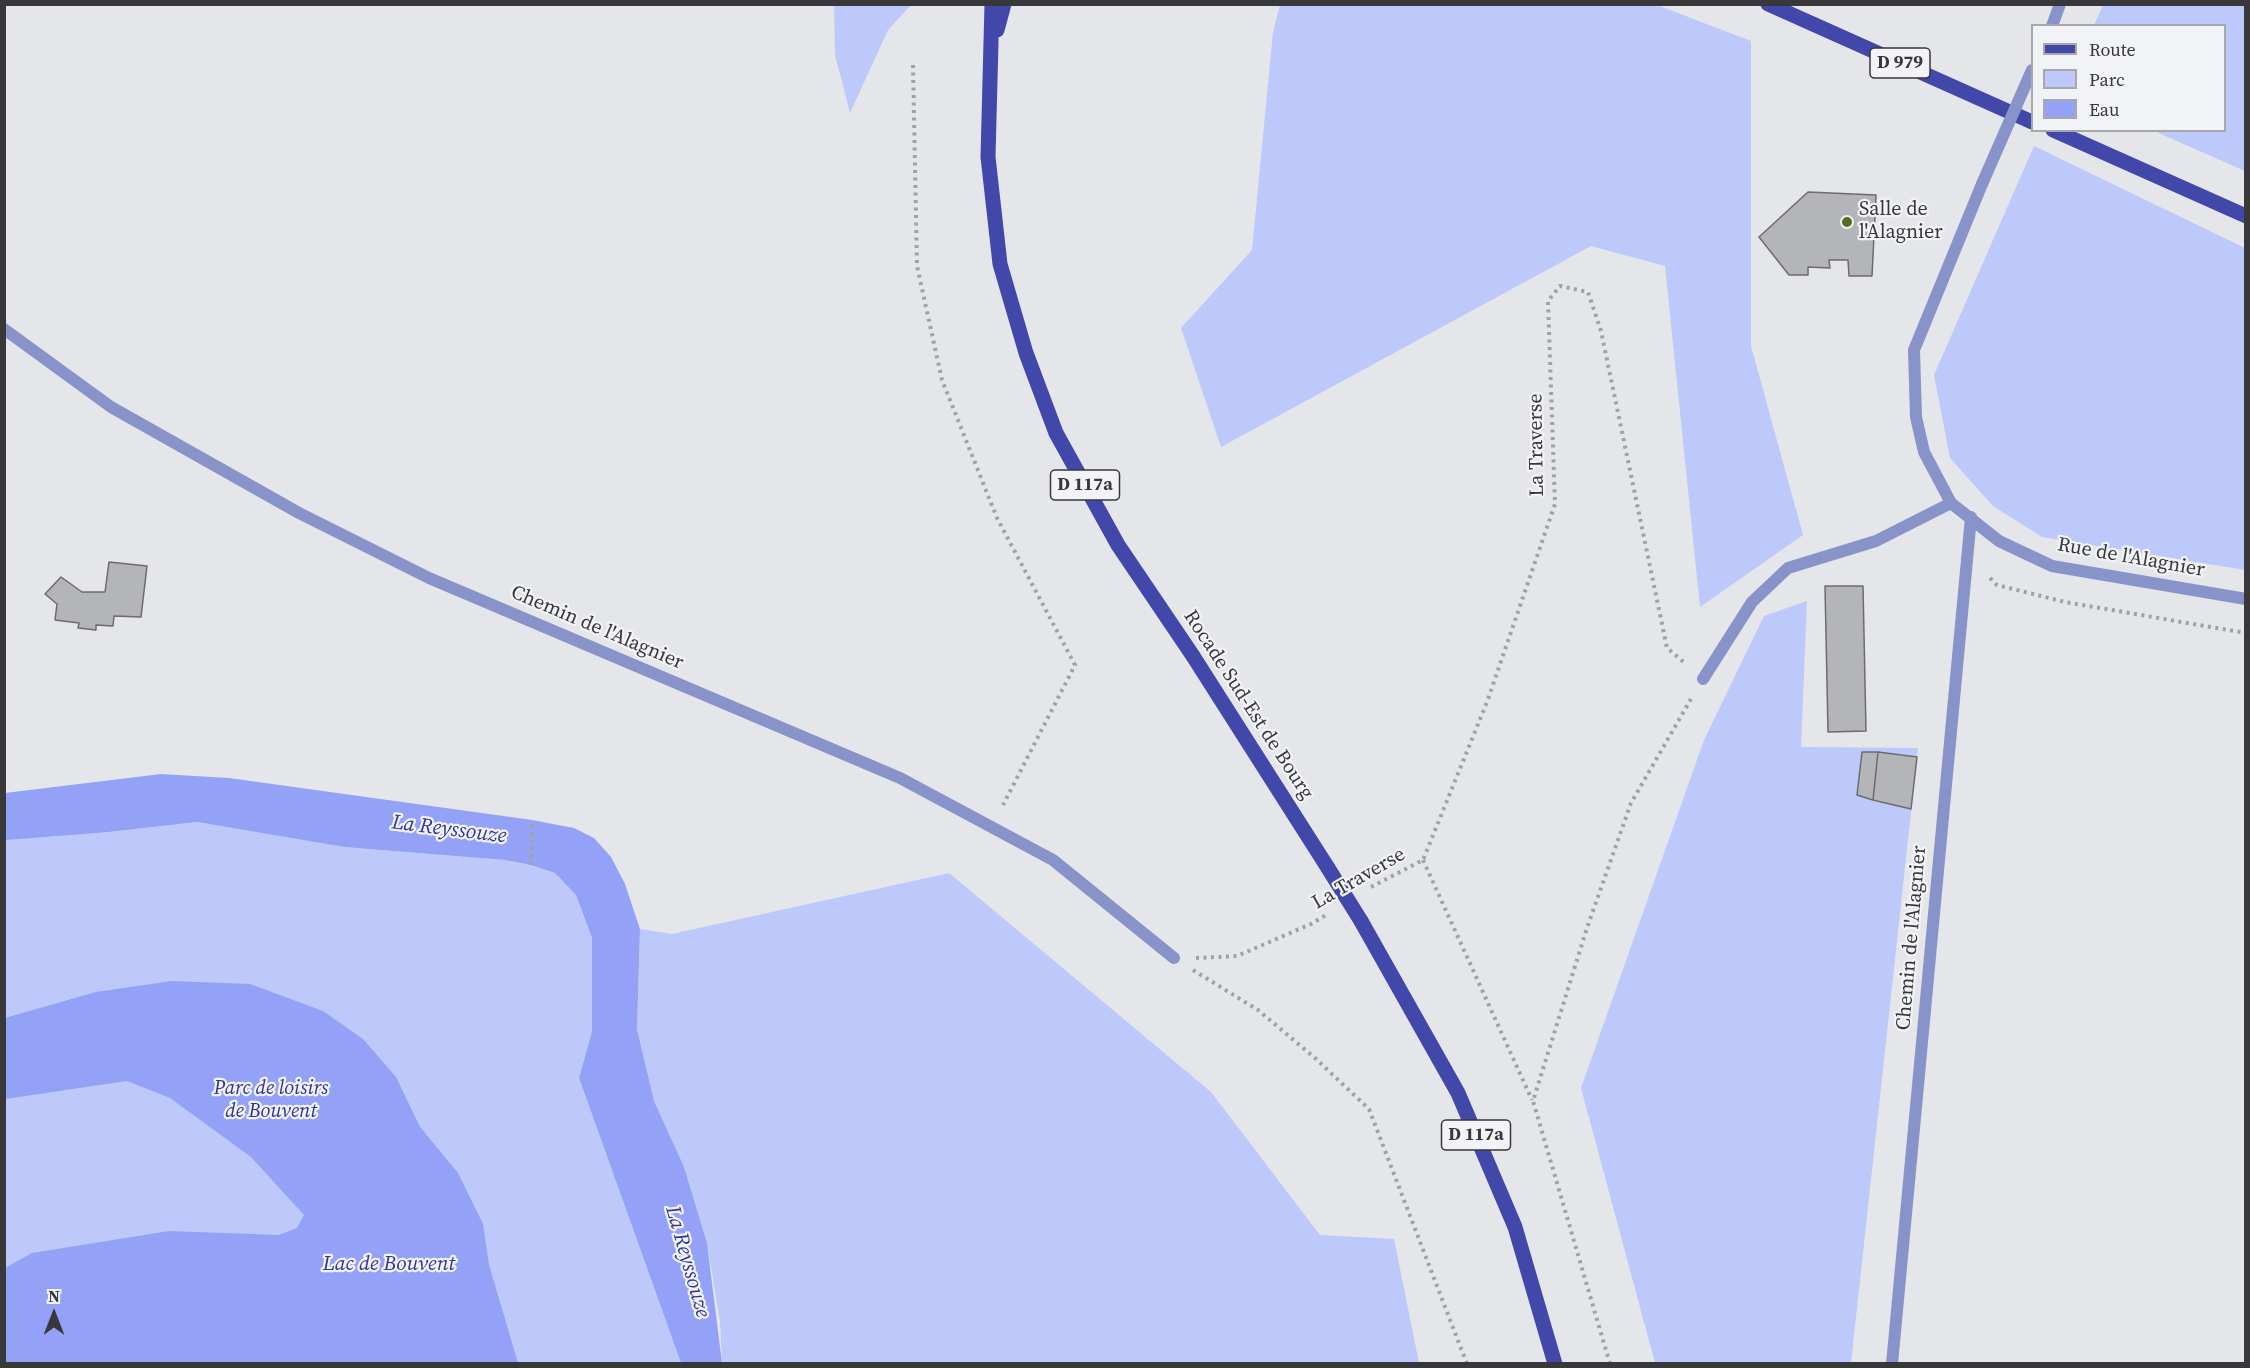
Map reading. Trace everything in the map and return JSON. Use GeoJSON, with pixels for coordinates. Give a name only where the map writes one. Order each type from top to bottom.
{"type":"FeatureCollection","features":[{"type":"Feature","properties":{"kind":"main road","name":"D 117a"},"geometry":{"type":"LineString","coordinates":[[991,47],[992,4]]}},
{"type":"Feature","properties":{"kind":"main road","name":"D 117a"},"geometry":{"type":"LineString","coordinates":[[991,47],[1004,4]]}},
{"type":"Feature","properties":{"kind":"main road","name":"D 979"},"geometry":{"type":"LineString","coordinates":[[1768,4],[2031,122]]}},
{"type":"Feature","properties":{"kind":"main road","name":"Rocade Sud-Est de Bourg"},"geometry":{"type":"LineString","coordinates":[[991,47],[988,157],[1000,264],[1026,353],[1056,433],[1118,545],[1193,656],[1361,921],[1458,1093],[1515,1227],[1555,1364]]}},
{"type":"Feature","properties":{"kind":"main road"},"geometry":{"type":"LineString","coordinates":[[2057,132],[2246,216]]}},
{"type":"Feature","properties":{"kind":"street"},"geometry":{"type":"LineString","coordinates":[[2053,24],[2060,4]]}},
{"type":"Feature","properties":{"kind":"street","name":"Rue de l'Alagnier"},"geometry":{"type":"LineString","coordinates":[[2031,72],[1914,350],[1916,417],[1924,452],[1951,503],[1999,541],[2052,566],[2246,599]]}},
{"type":"Feature","properties":{"kind":"street","name":"Chemin de l'Alagnier"},"geometry":{"type":"LineString","coordinates":[[4,329],[111,407],[299,513],[429,578],[900,778],[992,827],[1053,860],[1174,958]]}},
{"type":"Feature","properties":{"kind":"street"},"geometry":{"type":"LineString","coordinates":[[1703,679],[1752,602],[1788,568],[1876,541],[1951,503]]}},
{"type":"Feature","properties":{"kind":"street","name":"Chemin de l'Alagnier"},"geometry":{"type":"LineString","coordinates":[[1892,1364],[1971,517]]}},
{"type":"Feature","properties":{"kind":"path"},"geometry":{"type":"LineString","coordinates":[[913,65],[917,266],[942,380],[997,518],[1075,665],[992,827]]}},
{"type":"Feature","properties":{"kind":"path","name":"La Traverse"},"geometry":{"type":"LineString","coordinates":[[1362,893],[1423,860],[1487,702],[1555,504],[1548,301],[1560,286],[1588,292],[1602,331],[1667,648],[1703,679]]}},
{"type":"Feature","properties":{"kind":"path"},"geometry":{"type":"LineString","coordinates":[[1533,1101],[1587,928],[1631,802],[1703,679]]}},
{"type":"Feature","properties":{"kind":"path"},"geometry":{"type":"LineString","coordinates":[[531,865],[532,820]]}},
{"type":"Feature","properties":{"kind":"path"},"geometry":{"type":"LineString","coordinates":[[1423,860],[1533,1101],[1610,1364]]}},
{"type":"Feature","properties":{"kind":"path","name":"La Traverse"},"geometry":{"type":"LineString","coordinates":[[1174,958],[1237,956],[1311,924],[1331,912]]}},
{"type":"Feature","properties":{"kind":"path"},"geometry":{"type":"LineString","coordinates":[[1174,958],[1258,1010],[1315,1058],[1369,1109],[1467,1364]]}},
{"type":"Feature","properties":{"kind":"green space"},"geometry":{"type":"Polygon","coordinates":[[[834,5],[911,5],[888,30],[850,113],[835,55],[834,5]]]}},
{"type":"Feature","properties":{"kind":"green space"},"geometry":{"type":"Polygon","coordinates":[[[1280,5],[1657,5],[1751,41],[1751,346],[1803,535],[1700,607],[1665,266],[1591,246],[1221,447],[1181,328],[1252,250],[1273,32],[1280,5]]]}},
{"type":"Feature","properties":{"kind":"green space"},"geometry":{"type":"Polygon","coordinates":[[[2103,5],[2245,5],[2245,171],[2156,132],[2226,132],[2226,24],[2094,24],[2103,5]]]}},
{"type":"Feature","properties":{"kind":"green space"},"geometry":{"type":"Polygon","coordinates":[[[2034,146],[2245,248],[2245,570],[2042,537],[1993,506],[1950,458],[1934,375],[2034,146]]]}},
{"type":"Feature","properties":{"kind":"green space"},"geometry":{"type":"Polygon","coordinates":[[[1807,601],[1801,747],[1918,748],[1851,1363],[1655,1363],[1581,1088],[1704,740],[1764,616],[1807,601]]]}},
{"type":"Feature","properties":{"kind":"green space","name":"Parc de loisirs de Bouvent"},"geometry":{"type":"Polygon","coordinates":[[[197,822],[344,847],[505,860],[531,865],[555,873],[576,895],[592,938],[592,1031],[579,1078],[681,1363],[5,1364],[5,838],[109,832],[197,822]]]}},
{"type":"Feature","properties":{"kind":"green space"},"geometry":{"type":"Polygon","coordinates":[[[949,873],[1211,1092],[1320,1235],[1394,1239],[1419,1363],[722,1363],[720,1322],[707,1243],[684,1168],[654,1101],[637,1029],[640,929],[672,934],[949,873]]]}},
{"type":"Feature","properties":{"kind":"water","name":"La Reyssouze"},"geometry":{"type":"Polygon","coordinates":[[[161,774],[229,778],[532,820],[574,828],[594,838],[611,857],[625,884],[640,929],[637,1029],[654,1101],[684,1167],[707,1243],[722,1363],[681,1363],[579,1078],[592,1031],[592,938],[576,895],[555,873],[531,865],[505,860],[344,847],[197,822],[5,840],[5,793],[161,774]]]}},
{"type":"Feature","properties":{"kind":"water","name":"Lac de Bouvent"},"geometry":{"type":"Polygon","coordinates":[[[172,981],[250,984],[323,1011],[363,1039],[396,1077],[420,1127],[458,1173],[483,1224],[489,1265],[518,1363],[5,1363],[5,1268],[32,1253],[169,1231],[279,1235],[297,1228],[304,1215],[251,1157],[170,1098],[127,1081],[5,1099],[5,1018],[96,992],[172,981]]]}},
{"type":"Feature","properties":{"kind":"building"},"geometry":{"type":"Polygon","coordinates":[[[1808,192],[1876,195],[1872,276],[1849,276],[1848,260],[1829,260],[1830,268],[1808,267],[1808,275],[1789,275],[1759,237],[1808,192]]]}},
{"type":"Feature","properties":{"kind":"building"},"geometry":{"type":"Polygon","coordinates":[[[109,562],[147,566],[141,617],[114,616],[113,626],[96,625],[96,630],[78,628],[79,623],[55,620],[57,604],[45,594],[61,577],[82,592],[105,592],[109,562]]]}},
{"type":"Feature","properties":{"kind":"building"},"geometry":{"type":"Polygon","coordinates":[[[1825,586],[1863,586],[1866,731],[1828,732],[1825,586]]]}},
{"type":"Feature","properties":{"kind":"building"},"geometry":{"type":"Polygon","coordinates":[[[1862,752],[1878,752],[1873,800],[1857,795],[1862,752]]]}},
{"type":"Feature","properties":{"kind":"building"},"geometry":{"type":"Polygon","coordinates":[[[1878,752],[1917,757],[1911,809],[1873,800],[1878,752]]]}},
{"type":"Feature","properties":{"kind":"place","name":"Salle de l'Alagnier"},"geometry":{"type":"Point","coordinates":[1847,222]}}]}
